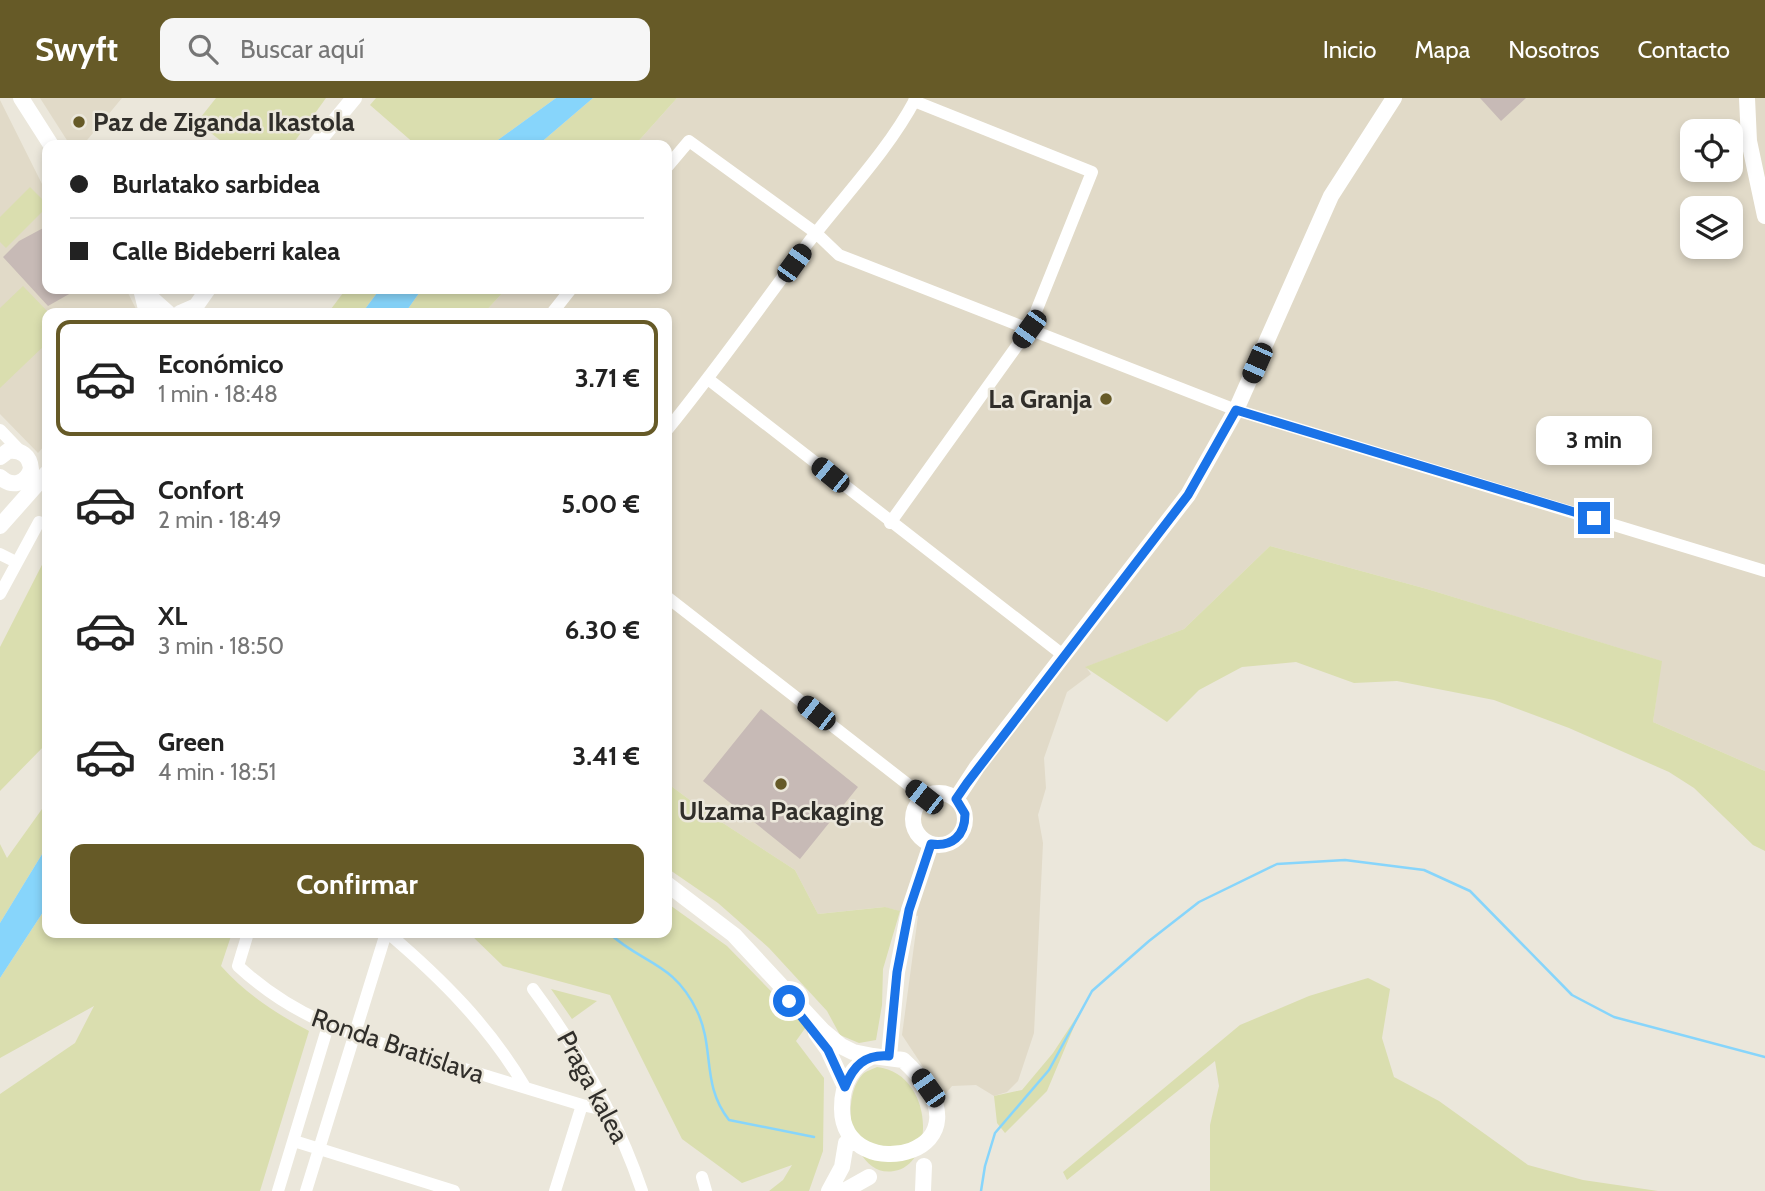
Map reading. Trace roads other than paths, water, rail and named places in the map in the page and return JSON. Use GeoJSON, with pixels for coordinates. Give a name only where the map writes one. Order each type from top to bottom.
{"type":"FeatureCollection","features":[{"type":"Feature","properties":{"kind":"main road"},"geometry":{"type":"LineString","coordinates":[[21,98],[48,140]]}},
{"type":"Feature","properties":{"kind":"main road"},"geometry":{"type":"LineString","coordinates":[[319,140],[354,98]]}},
{"type":"Feature","properties":{"kind":"main road"},"geometry":{"type":"LineString","coordinates":[[956,799],[977,767],[1188,495],[1236,410],[1331,196],[1394,98]]}},
{"type":"Feature","properties":{"kind":"main road"},"geometry":{"type":"LineString","coordinates":[[1747,98],[1749,141],[1765,216]]}},
{"type":"Feature","properties":{"kind":"main road"},"geometry":{"type":"LineString","coordinates":[[1755,98],[1758,140],[1765,171]]}},
{"type":"Feature","properties":{"kind":"main road"},"geometry":{"type":"LineString","coordinates":[[147,294],[162,308]]}},
{"type":"Feature","properties":{"kind":"main road"},"geometry":{"type":"LineString","coordinates":[[0,457],[8,451],[35,469]]}},
{"type":"Feature","properties":{"kind":"main road"},"geometry":{"type":"LineString","coordinates":[[0,477],[13,484],[35,469]]}},
{"type":"Feature","properties":{"kind":"main road"},"geometry":{"type":"LineString","coordinates":[[1,527],[35,469]]}},
{"type":"Feature","properties":{"kind":"main road"},"geometry":{"type":"LineString","coordinates":[[940,792],[956,799],[965,814],[962,832],[949,844],[931,844],[917,835],[912,818],[914,810],[924,797],[940,792]]}},
{"type":"Feature","properties":{"kind":"main road"},"geometry":{"type":"LineString","coordinates":[[881,1056],[909,910],[931,844]]}},
{"type":"Feature","properties":{"kind":"main road"},"geometry":{"type":"LineString","coordinates":[[672,888],[734,934],[823,1031],[841,1046],[853,1052],[903,1060],[916,1072],[928,1088],[936,1110],[937,1131],[924,1166],[923,1191]]}},
{"type":"Feature","properties":{"kind":"main road"},"geometry":{"type":"LineString","coordinates":[[672,897],[729,937],[789,1001],[828,1050],[845,1087]]}},
{"type":"Feature","properties":{"kind":"main road"},"geometry":{"type":"LineString","coordinates":[[829,1191],[842,1167],[846,1140],[842,1107],[845,1087],[859,1063],[881,1056]]}},
{"type":"Feature","properties":{"kind":"main road"},"geometry":{"type":"LineString","coordinates":[[844,1191],[876,1180],[859,1170],[846,1140]]}},
{"type":"Feature","properties":{"kind":"main road"},"geometry":{"type":"LineString","coordinates":[[906,1179],[924,1166]]}},
{"type":"Feature","properties":{"kind":"street"},"geometry":{"type":"LineString","coordinates":[[672,424],[889,141],[915,100],[1092,172],[1029,329],[890,523]]}},
{"type":"Feature","properties":{"kind":"street"},"geometry":{"type":"LineString","coordinates":[[672,161],[689,141],[816,233],[839,255],[1236,410],[1765,571]]}},
{"type":"Feature","properties":{"kind":"street"},"geometry":{"type":"LineString","coordinates":[[556,308],[568,294]]}},
{"type":"Feature","properties":{"kind":"street"},"geometry":{"type":"LineString","coordinates":[[708,379],[1063,655]]}},
{"type":"Feature","properties":{"kind":"street"},"geometry":{"type":"LineString","coordinates":[[0,430],[35,469]]}},
{"type":"Feature","properties":{"kind":"street"},"geometry":{"type":"LineString","coordinates":[[0,594],[39,522]]}},
{"type":"Feature","properties":{"kind":"street"},"geometry":{"type":"LineString","coordinates":[[0,554],[16,562]]}},
{"type":"Feature","properties":{"kind":"street"},"geometry":{"type":"LineString","coordinates":[[672,601],[924,797]]}},
{"type":"Feature","properties":{"kind":"street","name":"Ronda Bratislava"},"geometry":{"type":"LineString","coordinates":[[246,938],[238,966],[279,1000],[328,1026],[609,1111]]}},
{"type":"Feature","properties":{"kind":"street"},"geometry":{"type":"LineString","coordinates":[[306,1191],[385,938]]}},
{"type":"Feature","properties":{"kind":"street","name":"Ronda Bratislava"},"geometry":{"type":"LineString","coordinates":[[392,938],[465,1004],[496,1043],[525,1087]]}},
{"type":"Feature","properties":{"kind":"street","name":"Praga kalea"},"geometry":{"type":"LineString","coordinates":[[533,989],[575,1047],[609,1111],[642,1191]]}},
{"type":"Feature","properties":{"kind":"street"},"geometry":{"type":"LineString","coordinates":[[278,1191],[328,1026]]}},
{"type":"Feature","properties":{"kind":"street"},"geometry":{"type":"LineString","coordinates":[[555,1191],[582,1105]]}},
{"type":"Feature","properties":{"kind":"street"},"geometry":{"type":"LineString","coordinates":[[294,1142],[454,1191]]}},
{"type":"Feature","properties":{"kind":"street"},"geometry":{"type":"LineString","coordinates":[[702,1177],[706,1191]]}},
{"type":"Feature","properties":{"kind":"water"},"geometry":{"type":"Polygon","coordinates":[[[556,98],[593,98],[544,140],[498,140],[556,98]]]}},
{"type":"Feature","properties":{"kind":"water"},"geometry":{"type":"Polygon","coordinates":[[[376,294],[418,294],[409,308],[366,308],[376,294]]]}},
{"type":"Feature","properties":{"kind":"water"},"geometry":{"type":"Polygon","coordinates":[[[42,854],[42,914],[0,978],[0,923],[42,854]]]}},
{"type":"Feature","properties":{"kind":"waterway"},"geometry":{"type":"LineString","coordinates":[[981,1191],[995,1133],[1049,1070],[1092,991],[1199,902],[1277,864],[1345,860],[1424,870],[1470,891],[1572,995],[1614,1017],[1765,1057]]}},
{"type":"Feature","properties":{"kind":"waterway"},"geometry":{"type":"LineString","coordinates":[[615,938],[668,973],[688,995],[697,1011],[706,1039],[715,1093],[729,1120],[814,1137]]}},
{"type":"Feature","properties":{"kind":"place","name":"Paz de Ziganda Ikastola"},"geometry":{"type":"Point","coordinates":[79,122]}},
{"type":"Feature","properties":{"kind":"place","name":"La Granja"},"geometry":{"type":"Point","coordinates":[1106,399]}},
{"type":"Feature","properties":{"kind":"place","name":"Ulzama Packaging"},"geometry":{"type":"Point","coordinates":[781,784]}}]}
